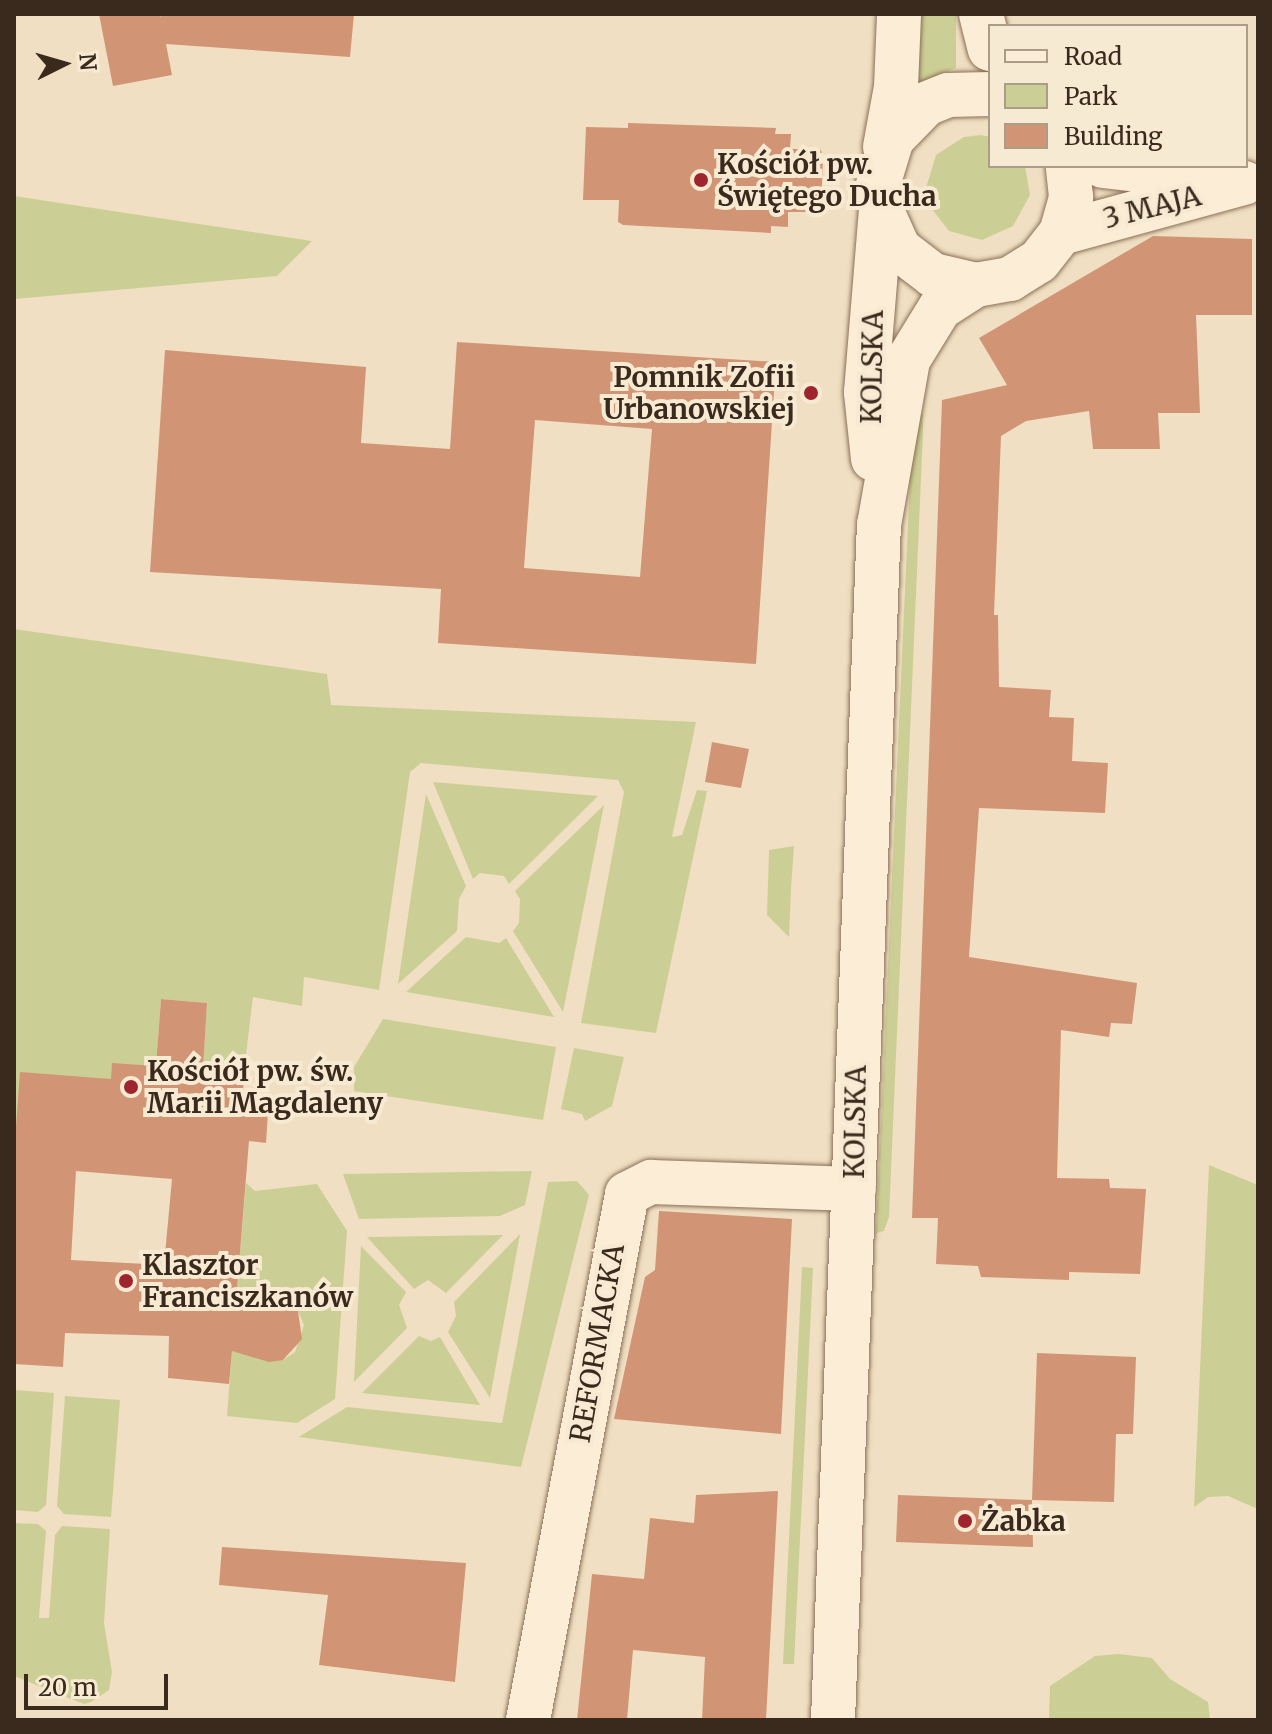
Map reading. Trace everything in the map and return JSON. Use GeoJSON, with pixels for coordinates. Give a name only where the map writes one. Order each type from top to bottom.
{"type":"FeatureCollection","features":[{"type":"Feature","properties":{"kind":"street","name":"KOLSKA"},"geometry":{"type":"LineString","coordinates":[[833,1720],[879,525],[866,392],[882,162],[896,87],[899,14]]}},
{"type":"Feature","properties":{"kind":"street"},"geometry":{"type":"LineString","coordinates":[[981,14],[988,41]]}},
{"type":"Feature","properties":{"kind":"street"},"geometry":{"type":"LineString","coordinates":[[882,162],[892,139],[926,104],[948,95],[988,94]]}},
{"type":"Feature","properties":{"kind":"street"},"geometry":{"type":"LineString","coordinates":[[881,209],[899,249],[933,275],[976,285],[1010,279],[1039,261],[1061,233],[1071,197],[1068,168]]}},
{"type":"Feature","properties":{"kind":"street","name":"3 MAJA"},"geometry":{"type":"LineString","coordinates":[[1120,168],[1251,183]]}},
{"type":"Feature","properties":{"kind":"street","name":"3 MAJA"},"geometry":{"type":"LineString","coordinates":[[1061,233],[1251,183]]}},
{"type":"Feature","properties":{"kind":"street","name":"KOLSKA"},"geometry":{"type":"LineString","coordinates":[[879,525],[908,360],[940,308],[976,285]]}},
{"type":"Feature","properties":{"kind":"street","name":"REFORMACKA"},"geometry":{"type":"LineString","coordinates":[[528,1720],[627,1194],[651,1182],[854,1189]]}},
{"type":"Feature","properties":{"kind":"green space"},"geometry":{"type":"Polygon","coordinates":[[[916,14],[956,14],[956,68],[913,85],[916,14]]]}},
{"type":"Feature","properties":{"kind":"green space"},"geometry":{"type":"Polygon","coordinates":[[[964,137],[988,137],[988,168],[1025,168],[1030,195],[1013,226],[982,240],[949,231],[928,204],[926,188],[936,155],[964,137]]]}},
{"type":"Feature","properties":{"kind":"green space"},"geometry":{"type":"Polygon","coordinates":[[[14,196],[312,241],[277,276],[14,299],[14,196]]]}},
{"type":"Feature","properties":{"kind":"green space"},"geometry":{"type":"Polygon","coordinates":[[[913,413],[923,414],[923,432],[889,1217],[884,1231],[876,1233],[913,413]]]}},
{"type":"Feature","properties":{"kind":"green space"},"geometry":{"type":"Polygon","coordinates":[[[14,629],[327,674],[331,705],[696,722],[672,837],[682,835],[697,790],[707,791],[656,1033],[581,1023],[624,792],[618,780],[421,763],[410,772],[379,990],[304,977],[302,1006],[253,997],[244,1071],[203,1069],[207,1003],[161,999],[156,1066],[111,1079],[14,1154],[14,629]]]}},
{"type":"Feature","properties":{"kind":"green space"},"geometry":{"type":"Polygon","coordinates":[[[433,782],[598,796],[509,884],[504,876],[480,873],[473,879],[433,782]]]}},
{"type":"Feature","properties":{"kind":"green space"},"geometry":{"type":"Polygon","coordinates":[[[426,794],[466,886],[459,899],[457,931],[398,984],[426,794]]]}},
{"type":"Feature","properties":{"kind":"green space"},"geometry":{"type":"Polygon","coordinates":[[[604,805],[563,1012],[513,931],[519,923],[520,899],[515,891],[604,805]]]}},
{"type":"Feature","properties":{"kind":"green space"},"geometry":{"type":"Polygon","coordinates":[[[794,846],[789,937],[767,915],[769,850],[794,846]]]}},
{"type":"Feature","properties":{"kind":"green space"},"geometry":{"type":"Polygon","coordinates":[[[466,937],[499,943],[506,938],[554,1017],[406,992],[466,937]]]}},
{"type":"Feature","properties":{"kind":"green space"},"geometry":{"type":"Polygon","coordinates":[[[383,1019],[556,1047],[543,1120],[354,1091],[354,1067],[383,1019]]]}},
{"type":"Feature","properties":{"kind":"green space"},"geometry":{"type":"Polygon","coordinates":[[[574,1048],[624,1057],[612,1106],[585,1121],[582,1114],[561,1109],[574,1048]]]}},
{"type":"Feature","properties":{"kind":"green space"},"geometry":{"type":"Polygon","coordinates":[[[1209,1165],[1258,1185],[1258,1509],[1228,1496],[1208,1497],[1194,1507],[1209,1165]]]}},
{"type":"Feature","properties":{"kind":"green space"},"geometry":{"type":"Polygon","coordinates":[[[532,1171],[525,1205],[500,1216],[359,1219],[343,1174],[532,1171]]]}},
{"type":"Feature","properties":{"kind":"green space"},"geometry":{"type":"Polygon","coordinates":[[[577,1181],[589,1195],[521,1467],[299,1437],[347,1407],[502,1423],[548,1182],[577,1181]]]}},
{"type":"Feature","properties":{"kind":"green space"},"geometry":{"type":"Polygon","coordinates":[[[246,1183],[255,1191],[317,1184],[347,1231],[335,1399],[297,1423],[227,1416],[233,1337],[255,1358],[283,1360],[295,1352],[304,1325],[298,1311],[274,1297],[235,1313],[246,1183]]]}},
{"type":"Feature","properties":{"kind":"green space"},"geometry":{"type":"Polygon","coordinates":[[[520,1234],[490,1398],[448,1332],[456,1316],[454,1302],[520,1234]]]}},
{"type":"Feature","properties":{"kind":"green space"},"geometry":{"type":"Polygon","coordinates":[[[503,1235],[446,1293],[428,1280],[414,1289],[367,1237],[503,1235]]]}},
{"type":"Feature","properties":{"kind":"green space"},"geometry":{"type":"Polygon","coordinates":[[[361,1246],[406,1292],[399,1305],[407,1328],[354,1382],[361,1246]]]}},
{"type":"Feature","properties":{"kind":"green space"},"geometry":{"type":"Polygon","coordinates":[[[802,1267],[813,1268],[794,1664],[783,1664],[802,1267]]]}},
{"type":"Feature","properties":{"kind":"green space"},"geometry":{"type":"Polygon","coordinates":[[[419,1336],[431,1341],[440,1337],[480,1405],[362,1393],[419,1336]]]}},
{"type":"Feature","properties":{"kind":"green space"},"geometry":{"type":"Polygon","coordinates":[[[14,1390],[54,1393],[46,1505],[38,1512],[14,1510],[14,1390]]]}},
{"type":"Feature","properties":{"kind":"green space"},"geometry":{"type":"Polygon","coordinates":[[[65,1396],[120,1400],[111,1517],[64,1514],[57,1506],[65,1396]]]}},
{"type":"Feature","properties":{"kind":"green space"},"geometry":{"type":"Polygon","coordinates":[[[14,1523],[38,1524],[46,1531],[39,1618],[49,1618],[55,1535],[62,1526],[110,1529],[104,1623],[112,1672],[109,1690],[91,1702],[84,1704],[14,1676],[14,1523]]]}},
{"type":"Feature","properties":{"kind":"green space"},"geometry":{"type":"Polygon","coordinates":[[[1119,1654],[1152,1658],[1170,1679],[1208,1702],[1210,1720],[1049,1720],[1050,1686],[1095,1656],[1119,1654]]]}},
{"type":"Feature","properties":{"kind":"building"},"geometry":{"type":"Polygon","coordinates":[[[99,14],[160,14],[161,18],[161,14],[354,14],[350,57],[166,44],[172,75],[113,86],[99,14]]]}},
{"type":"Feature","properties":{"kind":"building","name":"Kościół pw. Świętego Ducha"},"geometry":{"type":"Polygon","coordinates":[[[628,123],[776,128],[775,134],[791,134],[790,149],[820,149],[823,154],[821,212],[788,212],[788,227],[771,226],[771,233],[623,225],[618,222],[619,200],[583,200],[586,127],[628,128],[628,123]]]}},
{"type":"Feature","properties":{"kind":"building"},"geometry":{"type":"Polygon","coordinates":[[[1153,236],[1252,239],[1252,315],[1196,315],[1200,413],[1158,413],[1160,449],[1093,449],[1089,411],[1026,421],[1001,436],[994,615],[998,615],[999,687],[1051,690],[1049,717],[1074,718],[1072,761],[1108,763],[1105,813],[979,808],[969,957],[1137,983],[1132,1024],[1111,1023],[1109,1037],[1061,1030],[1057,1178],[1109,1179],[1110,1188],[1146,1189],[1140,1274],[1069,1272],[1069,1280],[981,1277],[978,1266],[936,1264],[938,1218],[912,1218],[942,400],[1007,385],[979,338],[1153,236]]]}},
{"type":"Feature","properties":{"kind":"building"},"geometry":{"type":"Polygon","coordinates":[[[457,342],[776,362],[756,664],[438,643],[441,589],[150,572],[165,350],[366,367],[361,443],[450,449],[457,342]],[[535,420],[524,568],[640,577],[652,429],[535,420]]]}},
{"type":"Feature","properties":{"kind":"building"},"geometry":{"type":"Polygon","coordinates":[[[712,742],[749,749],[741,788],[705,782],[712,742]]]}},
{"type":"Feature","properties":{"kind":"building"},"geometry":{"type":"Polygon","coordinates":[[[161,999],[207,1003],[203,1069],[244,1071],[243,1095],[269,1098],[266,1143],[249,1141],[236,1302],[274,1296],[288,1301],[298,1311],[302,1339],[283,1360],[269,1362],[232,1351],[229,1384],[168,1378],[169,1336],[65,1333],[63,1367],[14,1364],[14,1154],[20,1072],[111,1079],[112,1063],[156,1066],[161,999]],[[76,1171],[71,1260],[164,1265],[172,1179],[76,1171]]]}},
{"type":"Feature","properties":{"kind":"building"},"geometry":{"type":"Polygon","coordinates":[[[659,1211],[792,1219],[781,1434],[614,1419],[645,1277],[655,1270],[659,1211]]]}},
{"type":"Feature","properties":{"kind":"building"},"geometry":{"type":"Polygon","coordinates":[[[1037,1353],[1136,1357],[1133,1434],[1116,1434],[1114,1502],[1032,1500],[1037,1353]]]}},
{"type":"Feature","properties":{"kind":"building"},"geometry":{"type":"Polygon","coordinates":[[[778,1491],[766,1720],[702,1720],[705,1657],[633,1650],[627,1720],[577,1720],[592,1574],[644,1579],[650,1518],[694,1523],[696,1495],[778,1491]]]}},
{"type":"Feature","properties":{"kind":"building","name":"Żabka"},"geometry":{"type":"Polygon","coordinates":[[[898,1495],[1032,1500],[1033,1547],[896,1542],[898,1495]]]}},
{"type":"Feature","properties":{"kind":"building"},"geometry":{"type":"Polygon","coordinates":[[[222,1547],[466,1563],[455,1682],[319,1665],[328,1595],[219,1585],[222,1547]]]}},
{"type":"Feature","properties":{"kind":"place","name":"Kościół pw. Świętego Ducha"},"geometry":{"type":"Point","coordinates":[701,180]}},
{"type":"Feature","properties":{"kind":"place","name":"Pomnik Zofii Urbanowskiej"},"geometry":{"type":"Point","coordinates":[811,393]}},
{"type":"Feature","properties":{"kind":"place","name":"Kościół pw. św. Marii Magdaleny"},"geometry":{"type":"Point","coordinates":[131,1087]}},
{"type":"Feature","properties":{"kind":"place","name":"Klasztor Franciszkanów"},"geometry":{"type":"Point","coordinates":[126,1281]}},
{"type":"Feature","properties":{"kind":"place","name":"Żabka"},"geometry":{"type":"Point","coordinates":[965,1521]}}]}
